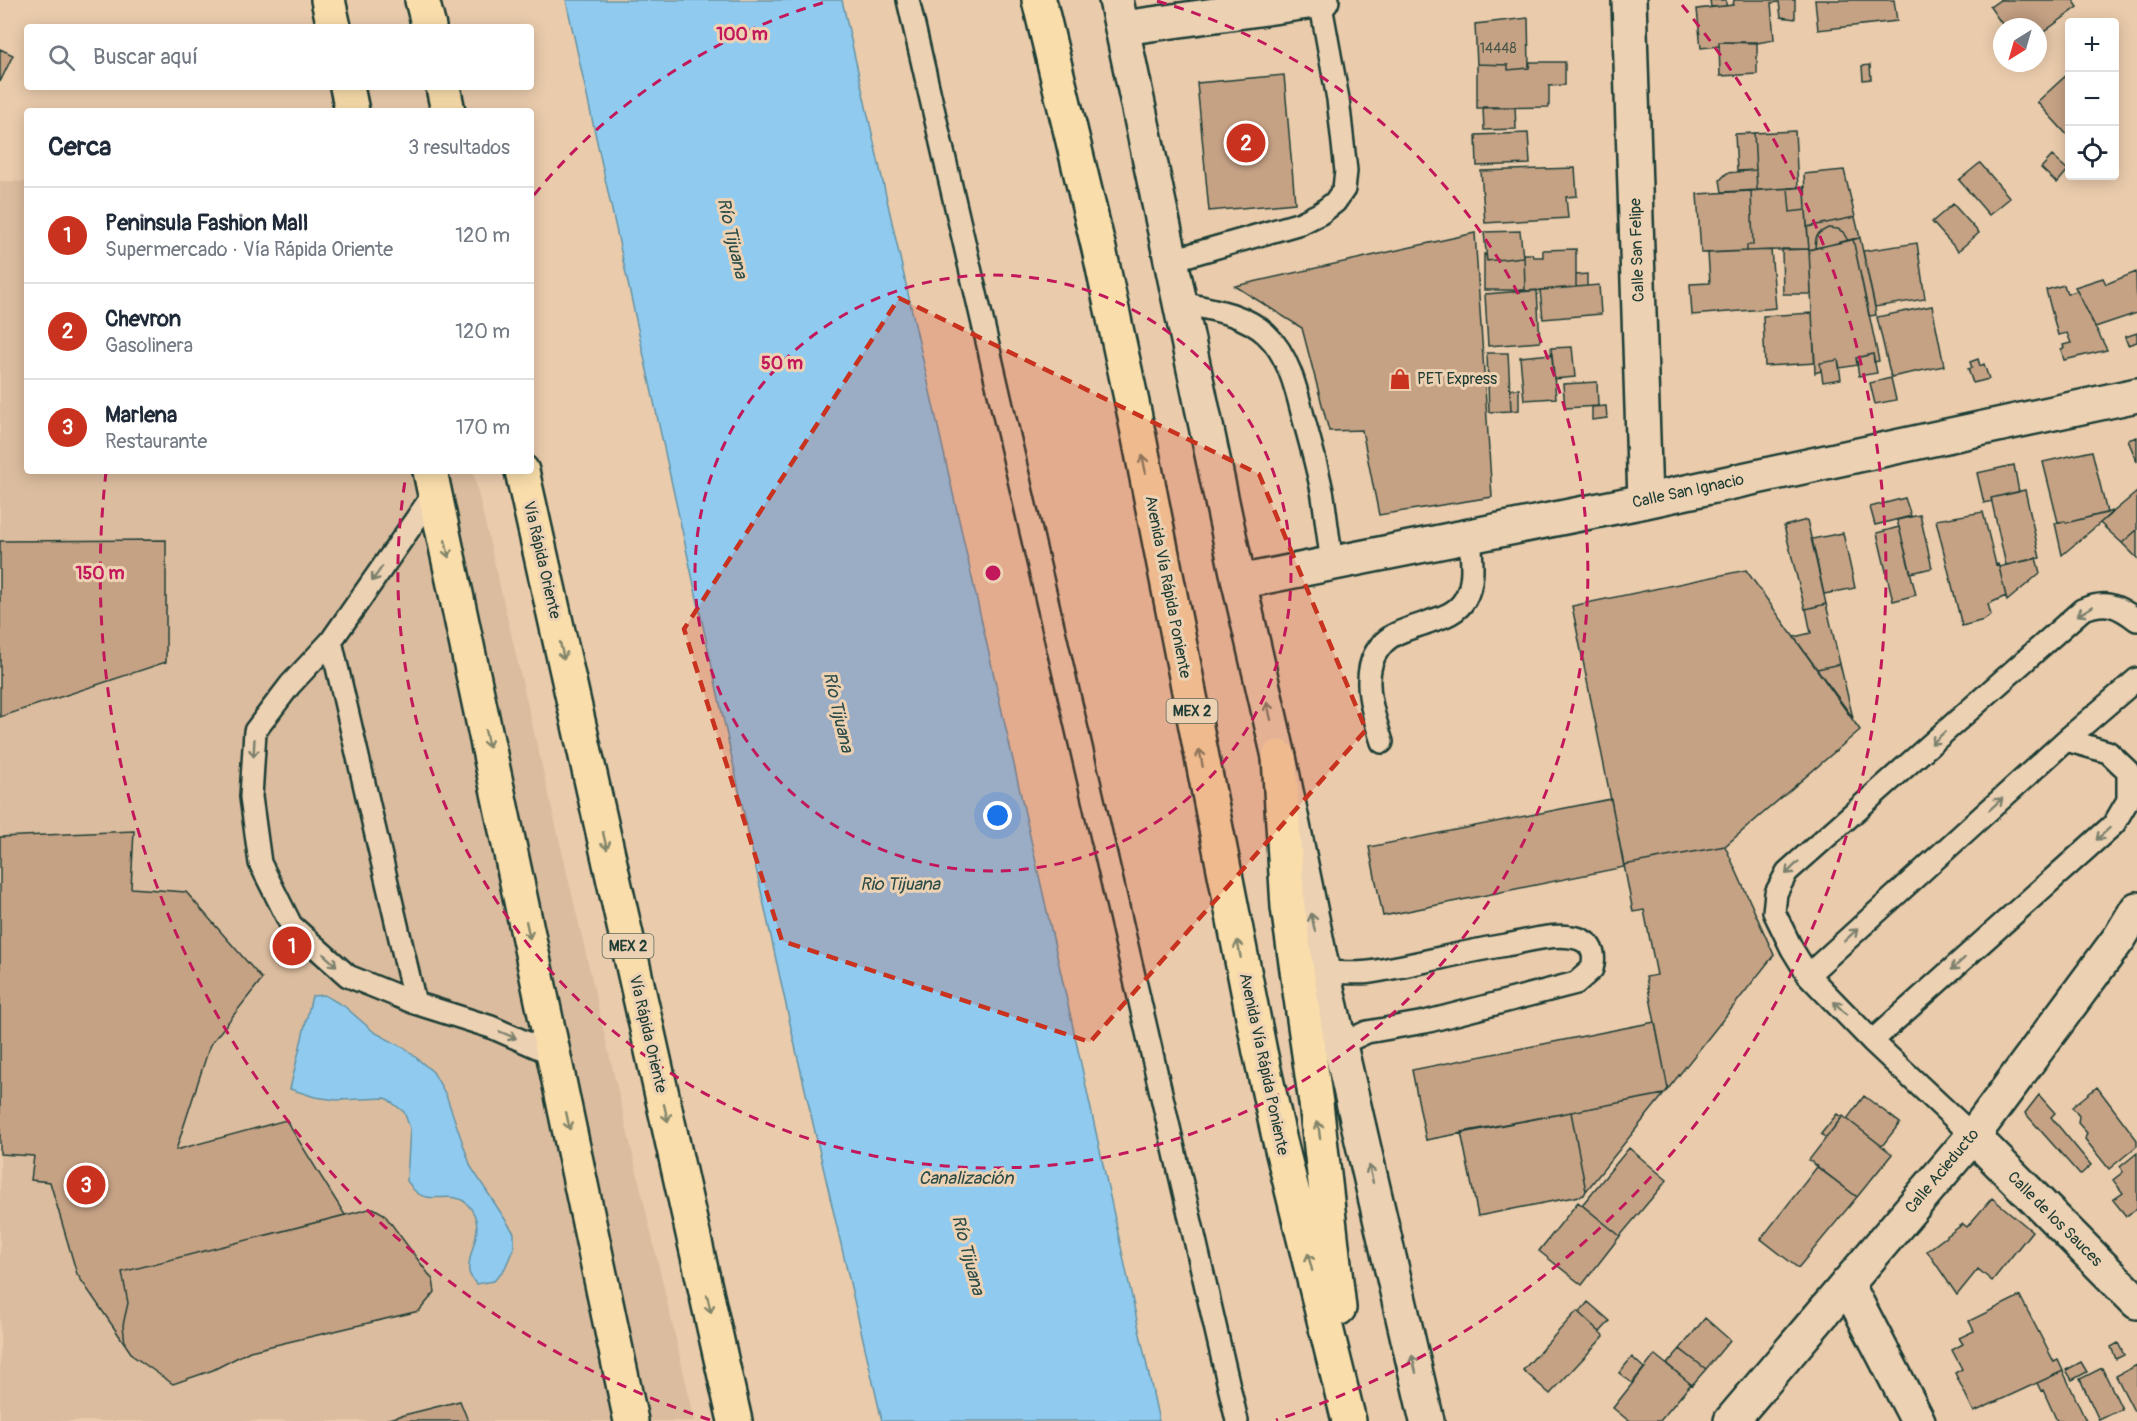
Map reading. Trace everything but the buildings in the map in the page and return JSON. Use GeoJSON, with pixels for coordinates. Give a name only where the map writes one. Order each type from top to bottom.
{"type":"FeatureCollection","features":[{"type":"Feature","properties":{"kind":"highway"},"geometry":{"type":"LineString","coordinates":[[328,0],[332,24]]}},
{"type":"Feature","properties":{"kind":"highway"},"geometry":{"type":"LineString","coordinates":[[422,0],[428,24]]}},
{"type":"Feature","properties":{"kind":"highway","name":"Avenida Vía Rápida Poniente"},"geometry":{"type":"LineString","coordinates":[[1039,0],[1099,249],[1134,412],[1260,1052],[1349,1419]]}},
{"type":"Feature","properties":{"kind":"highway"},"geometry":{"type":"LineString","coordinates":[[348,90],[351,108]]}},
{"type":"Feature","properties":{"kind":"highway"},"geometry":{"type":"LineString","coordinates":[[444,90],[447,108]]}},
{"type":"Feature","properties":{"kind":"highway","name":"Vía Rápida Oriente"},"geometry":{"type":"LineString","coordinates":[[523,474],[735,1421]]}},
{"type":"Feature","properties":{"kind":"highway"},"geometry":{"type":"LineString","coordinates":[[433,482],[631,1421]]}},
{"type":"Feature","properties":{"kind":"highway"},"geometry":{"type":"LineString","coordinates":[[1279,757],[1288,906],[1316,1103],[1349,1419]]}},
{"type":"Feature","properties":{"kind":"street"},"geometry":{"type":"LineString","coordinates":[[1321,0],[1119,14],[1323,972],[1427,1421]]}},
{"type":"Feature","properties":{"kind":"street","name":"Calle San Felipe"},"geometry":{"type":"LineString","coordinates":[[1629,0],[1645,501]]}},
{"type":"Feature","properties":{"kind":"street","name":"Calle San Ignacio"},"geometry":{"type":"LineString","coordinates":[[1239,582],[1645,501],[2137,394]]}},
{"type":"Feature","properties":{"kind":"street","name":"Calle Acieducto"},"geometry":{"type":"LineString","coordinates":[[1731,1421],[1973,1136],[2135,916]]}},
{"type":"Feature","properties":{"kind":"street","name":"Calle de los Sauces"},"geometry":{"type":"LineString","coordinates":[[1973,1136],[2137,1302]]}},
{"type":"Feature","properties":{"kind":"street"},"geometry":{"type":"LineString","coordinates":[[1847,1284],[1918,1421]]}},
{"type":"Feature","properties":{"kind":"lane"},"geometry":{"type":"LineString","coordinates":[[908,0],[1237,1421]]}},
{"type":"Feature","properties":{"kind":"lane"},"geometry":{"type":"LineString","coordinates":[[1172,260],[1301,223],[1321,213],[1335,202],[1344,189],[1346,171],[1338,99],[1321,0]]}},
{"type":"Feature","properties":{"kind":"lane"},"geometry":{"type":"LineString","coordinates":[[1181,303],[1236,316],[1255,326],[1267,335],[1284,359],[1299,400],[1316,464],[1323,496],[1332,564]]}},
{"type":"Feature","properties":{"kind":"lane"},"geometry":{"type":"LineString","coordinates":[[433,482],[331,641],[290,685],[255,731],[251,797],[260,863],[291,925],[348,976],[415,1003],[491,1028],[555,1055]]}},
{"type":"Feature","properties":{"kind":"lane"},"geometry":{"type":"LineString","coordinates":[[1382,742],[1369,690],[1372,660],[1378,648],[1394,635],[1443,617],[1457,609],[1465,600],[1471,586],[1470,536]]}},
{"type":"Feature","properties":{"kind":"lane"},"geometry":{"type":"LineString","coordinates":[[1973,1136],[1872,1041],[1808,975],[1774,912],[1776,893],[1787,872],[2082,610],[2098,603],[2113,606],[2137,620]]}},
{"type":"Feature","properties":{"kind":"lane"},"geometry":{"type":"LineString","coordinates":[[331,641],[415,1003]]}},
{"type":"Feature","properties":{"kind":"lane"},"geometry":{"type":"LineString","coordinates":[[1808,975],[2066,740],[2137,680]]}},
{"type":"Feature","properties":{"kind":"lane"},"geometry":{"type":"LineString","coordinates":[[1872,1041],[2114,824],[2128,800],[2128,771],[2108,752],[2066,740]]}},
{"type":"Feature","properties":{"kind":"lane"},"geometry":{"type":"LineString","coordinates":[[1323,972],[1368,972],[1471,950],[1552,937],[1580,939],[1591,946],[1594,953],[1592,969],[1576,983],[1425,1022],[1367,1032],[1341,1044]]}},
{"type":"Feature","properties":{"kind":"highlighted area"},"geometry":{"type":"Polygon","coordinates":[[[899,298],[1259,474],[1366,730],[1090,1042],[782,941],[684,629],[899,298]]]}},
{"type":"Feature","properties":{"kind":"shaded area"},"geometry":{"type":"Polygon","coordinates":[[[0,181],[24,182],[24,474],[474,474],[695,1421],[0,1421],[0,181]]]}},
{"type":"Feature","properties":{"kind":"water","name":"Rio Tijuana"},"geometry":{"type":"Polygon","coordinates":[[[566,0],[842,0],[1071,1018],[1159,1421],[882,1421],[793,1037],[566,0]]]}},
{"type":"Feature","properties":{"kind":"water"},"geometry":{"type":"Polygon","coordinates":[[[324,995],[344,1006],[374,1032],[406,1049],[433,1072],[446,1095],[471,1167],[514,1233],[514,1247],[505,1268],[494,1281],[476,1284],[469,1274],[477,1222],[468,1205],[456,1198],[422,1196],[407,1181],[410,1128],[404,1112],[386,1098],[337,1100],[315,1097],[290,1089],[312,996],[324,995]]]}},
{"type":"Feature","properties":{"kind":"place","name":"Chevron"},"geometry":{"type":"Point","coordinates":[1246,143]}},
{"type":"Feature","properties":{"kind":"place","name":"PET Express"},"geometry":{"type":"Point","coordinates":[1400,379]}},
{"type":"Feature","properties":{"kind":"place","name":"Peninsula Fashion Mall"},"geometry":{"type":"Point","coordinates":[292,946]}},
{"type":"Feature","properties":{"kind":"place","name":"Marlena"},"geometry":{"type":"Point","coordinates":[86,1185]}},
{"type":"Feature","properties":{"kind":"water label","name":"Río Tijuana"},"geometry":{"type":"Point","coordinates":[732,238]}},
{"type":"Feature","properties":{"kind":"water label","name":"Río Tijuana"},"geometry":{"type":"Point","coordinates":[838,712]}},
{"type":"Feature","properties":{"kind":"water label","name":"Canalización"},"geometry":{"type":"Point","coordinates":[966,1178]}},
{"type":"Feature","properties":{"kind":"water label","name":"Río Tijuana"},"geometry":{"type":"Point","coordinates":[968,1255]}}]}
